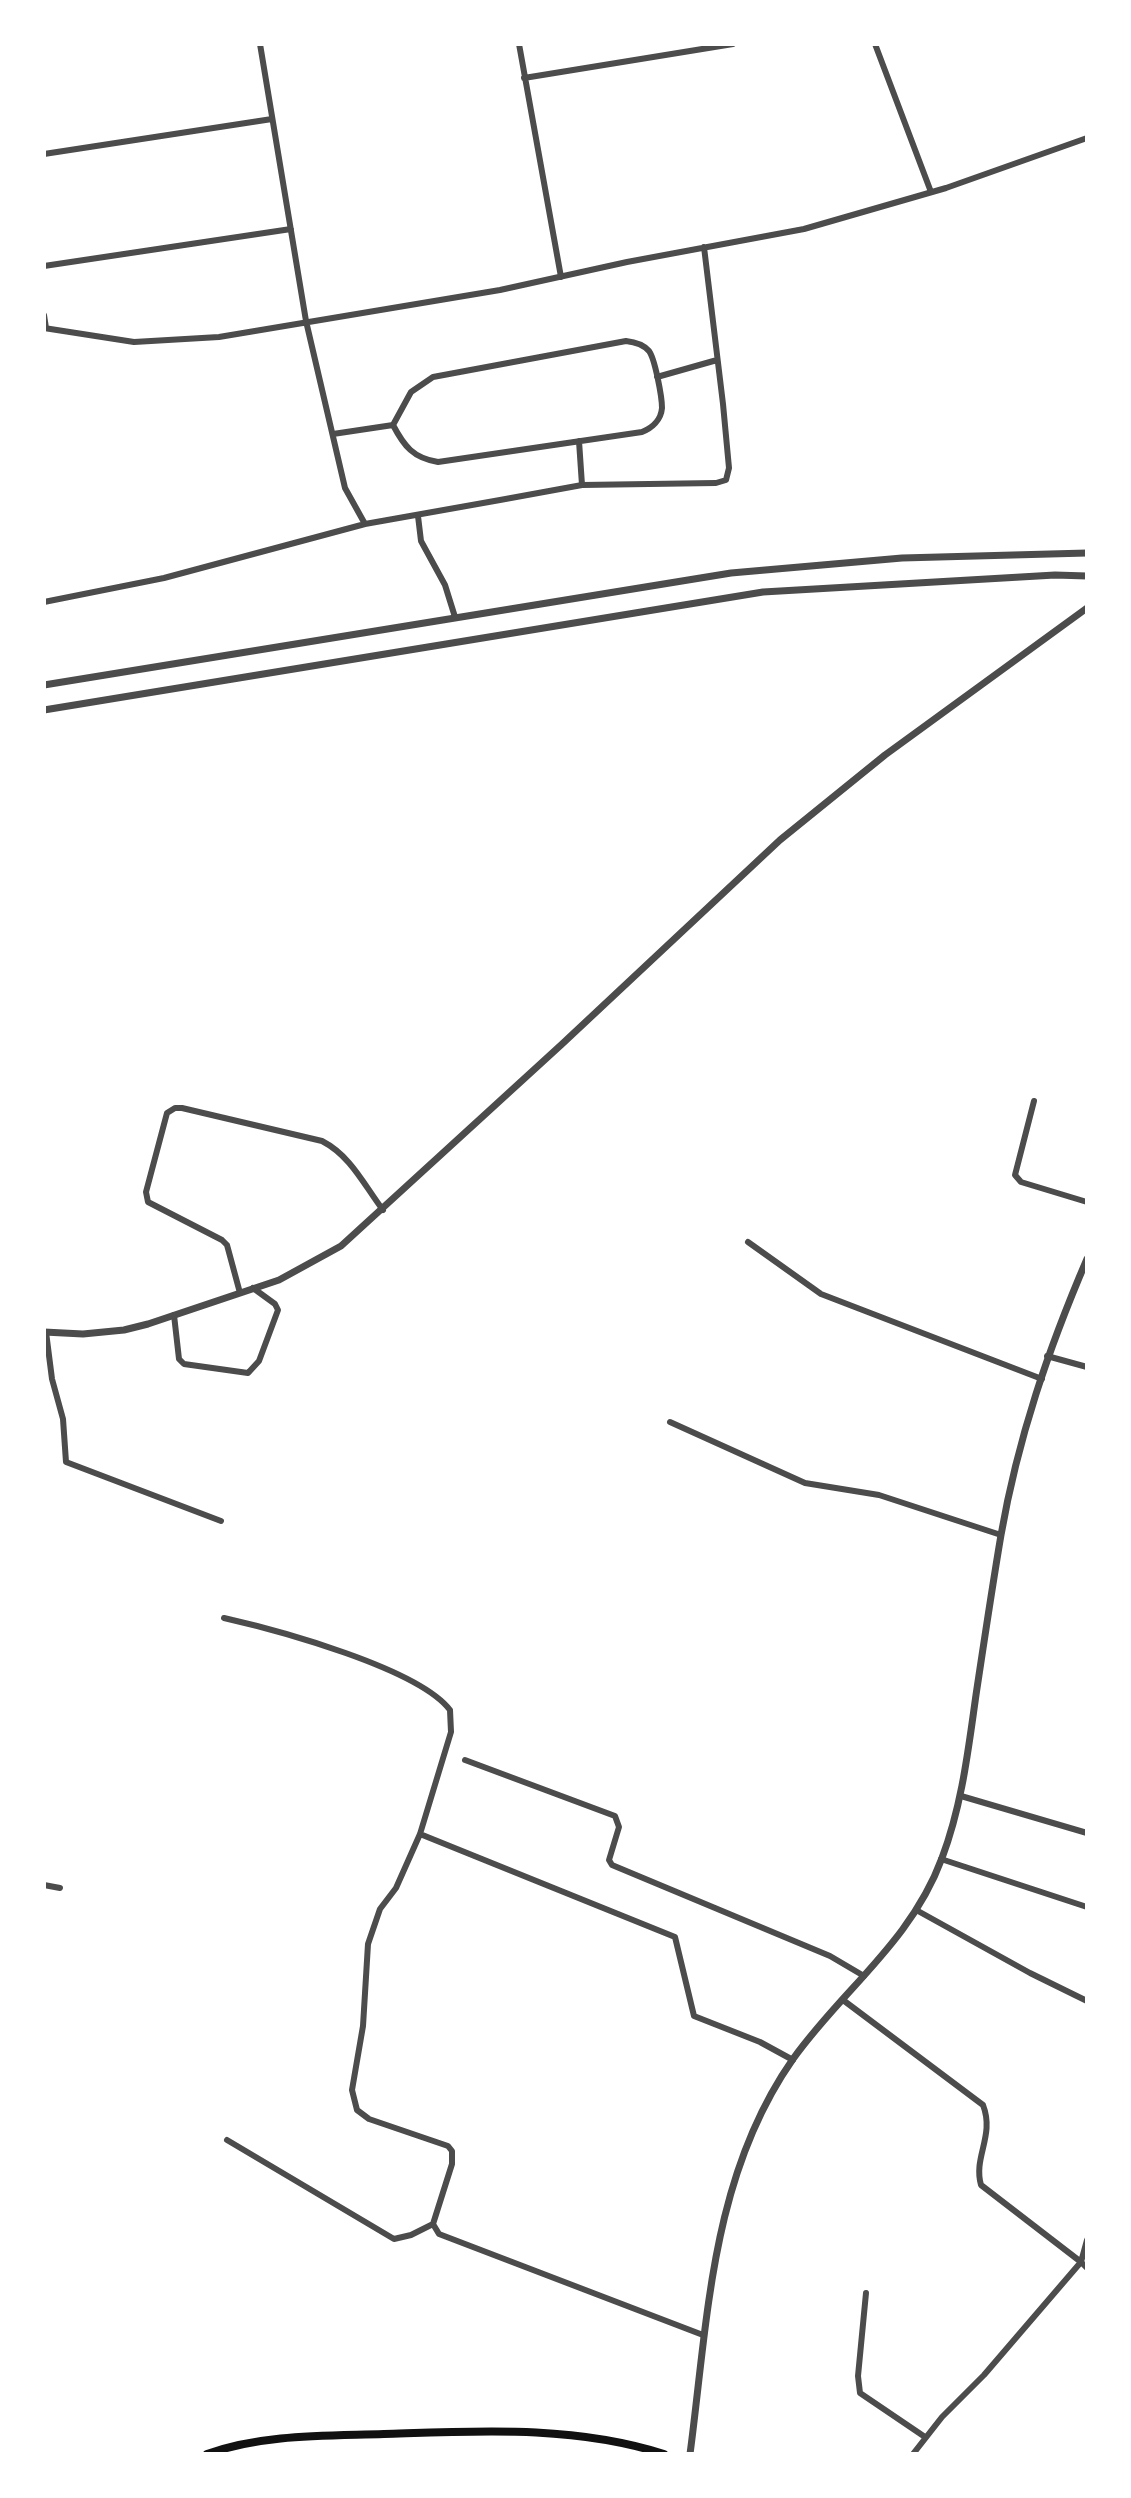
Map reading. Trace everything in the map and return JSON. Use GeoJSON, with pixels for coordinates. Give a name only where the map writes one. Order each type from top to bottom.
{"type":"FeatureCollection","features":[{"type":"Feature","properties":{"kind":"main road"},"geometry":{"type":"LineString","coordinates":[[207,2454],[276,2439],[497,2431],[595,2437],[664,2454]]}},
{"type":"Feature","properties":{"kind":"street"},"geometry":{"type":"LineString","coordinates":[[260,44],[306,321],[347,494],[365,524]]}},
{"type":"Feature","properties":{"kind":"street"},"geometry":{"type":"LineString","coordinates":[[519,44],[561,277]]}},
{"type":"Feature","properties":{"kind":"street"},"geometry":{"type":"LineString","coordinates":[[524,78],[733,44]]}},
{"type":"Feature","properties":{"kind":"street"},"geometry":{"type":"LineString","coordinates":[[875,44],[931,192]]}},
{"type":"Feature","properties":{"kind":"street"},"geometry":{"type":"LineString","coordinates":[[44,154],[272,119]]}},
{"type":"Feature","properties":{"kind":"street"},"geometry":{"type":"LineString","coordinates":[[44,315],[45,328],[134,342],[166,342],[219,337],[500,290],[804,229],[931,192],[1087,138]]}},
{"type":"Feature","properties":{"kind":"street"},"geometry":{"type":"LineString","coordinates":[[44,266],[291,229]]}},
{"type":"Feature","properties":{"kind":"street"},"geometry":{"type":"LineString","coordinates":[[44,602],[164,578],[365,524],[582,485],[716,483],[726,480],[729,468],[704,247]]}},
{"type":"Feature","properties":{"kind":"street"},"geometry":{"type":"LineString","coordinates":[[626,341],[636,342],[652,354],[662,408],[652,428],[642,432],[438,462],[414,455],[403,444],[393,425],[403,404],[421,384],[433,377],[626,341]]}},
{"type":"Feature","properties":{"kind":"street"},"geometry":{"type":"LineString","coordinates":[[657,377],[717,360]]}},
{"type":"Feature","properties":{"kind":"street"},"geometry":{"type":"LineString","coordinates":[[333,434],[393,425]]}},
{"type":"Feature","properties":{"kind":"street"},"geometry":{"type":"LineString","coordinates":[[579,441],[582,485]]}},
{"type":"Feature","properties":{"kind":"street"},"geometry":{"type":"LineString","coordinates":[[418,516],[421,541],[443,579],[455,617]]}},
{"type":"Feature","properties":{"kind":"street"},"geometry":{"type":"LineString","coordinates":[[44,685],[746,572],[902,558],[1087,553]]}},
{"type":"Feature","properties":{"kind":"street"},"geometry":{"type":"LineString","coordinates":[[44,710],[763,592],[1087,576]]}},
{"type":"Feature","properties":{"kind":"street"},"geometry":{"type":"LineString","coordinates":[[221,1521],[66,1462],[63,1419],[52,1379],[45,1332],[83,1334],[124,1330],[279,1280],[341,1246],[780,840],[885,755],[1087,608]]}},
{"type":"Feature","properties":{"kind":"street"},"geometry":{"type":"LineString","coordinates":[[1034,1101],[1015,1175],[1021,1182],[1087,1202]]}},
{"type":"Feature","properties":{"kind":"street"},"geometry":{"type":"LineString","coordinates":[[240,1293],[227,1245],[222,1240],[146,1199],[167,1113],[171,1110],[182,1108],[322,1141],[335,1147],[349,1161],[383,1210]]}},
{"type":"Feature","properties":{"kind":"street"},"geometry":{"type":"LineString","coordinates":[[748,1242],[821,1294],[1042,1379]]}},
{"type":"Feature","properties":{"kind":"street"},"geometry":{"type":"LineString","coordinates":[[690,2454],[718,2237],[734,2180],[762,2111],[793,2060],[901,1935],[918,1911],[941,1859],[961,1796],[1001,1535],[1022,1439],[1047,1356],[1084,1274],[1087,1259]]}},
{"type":"Feature","properties":{"kind":"street"},"geometry":{"type":"LineString","coordinates":[[174,1315],[179,1359],[184,1364],[248,1373],[259,1361],[278,1310],[275,1304],[253,1288]]}},
{"type":"Feature","properties":{"kind":"street"},"geometry":{"type":"LineString","coordinates":[[1047,1356],[1087,1367]]}},
{"type":"Feature","properties":{"kind":"street"},"geometry":{"type":"LineString","coordinates":[[670,1422],[805,1483],[879,1495],[1001,1535]]}},
{"type":"Feature","properties":{"kind":"street"},"geometry":{"type":"LineString","coordinates":[[224,1618],[261,1626],[346,1653],[412,1682],[446,1704],[452,1717],[451,1732],[420,1834],[396,1888],[380,1909],[368,1944],[363,2026],[352,2090],[357,2110],[369,2119],[442,2144],[452,2151],[452,2164],[433,2224],[394,2239],[352,2217],[227,2140]]}},
{"type":"Feature","properties":{"kind":"street"},"geometry":{"type":"LineString","coordinates":[[465,1760],[615,1816],[619,1827],[609,1860],[612,1865],[830,1956],[864,1976]]}},
{"type":"Feature","properties":{"kind":"street"},"geometry":{"type":"LineString","coordinates":[[961,1796],[1087,1833]]}},
{"type":"Feature","properties":{"kind":"street"},"geometry":{"type":"LineString","coordinates":[[420,1834],[675,1937],[694,2016],[760,2042],[793,2060]]}},
{"type":"Feature","properties":{"kind":"street"},"geometry":{"type":"LineString","coordinates":[[941,1859],[1087,1907]]}},
{"type":"Feature","properties":{"kind":"street"},"geometry":{"type":"LineString","coordinates":[[44,1885],[60,1888]]}},
{"type":"Feature","properties":{"kind":"street"},"geometry":{"type":"LineString","coordinates":[[918,1911],[1087,2001]]}},
{"type":"Feature","properties":{"kind":"street"},"geometry":{"type":"LineString","coordinates":[[843,2000],[983,2105],[989,2121],[978,2175],[981,2185],[1084,2265]]}},
{"type":"Feature","properties":{"kind":"street"},"geometry":{"type":"LineString","coordinates":[[433,2224],[439,2234],[546,2272],[703,2335]]}},
{"type":"Feature","properties":{"kind":"street"},"geometry":{"type":"LineString","coordinates":[[913,2454],[942,2417],[1084,2265],[1087,2240]]}},
{"type":"Feature","properties":{"kind":"street"},"geometry":{"type":"LineString","coordinates":[[866,2293],[858,2376],[860,2393],[925,2437]]}}]}
